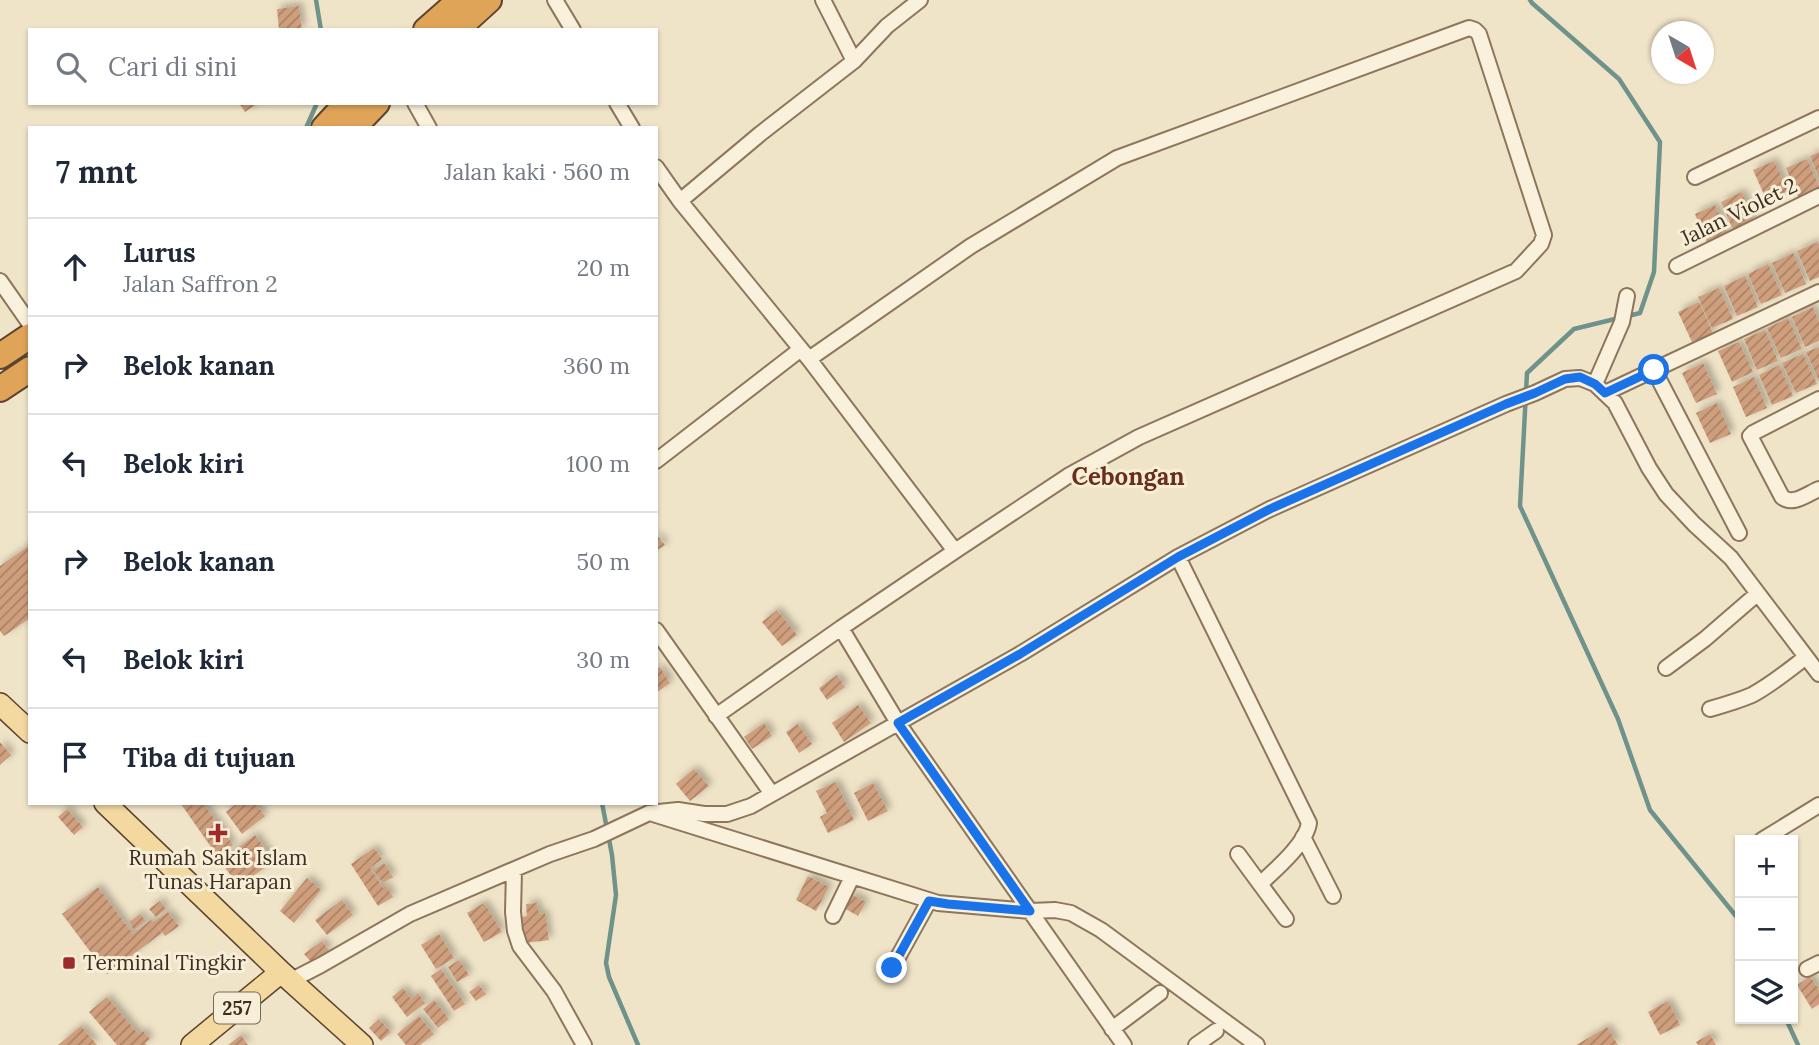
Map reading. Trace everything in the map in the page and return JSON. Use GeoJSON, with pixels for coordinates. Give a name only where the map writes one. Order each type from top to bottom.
{"type":"FeatureCollection","features":[{"type":"Feature","properties":{"kind":"highway"},"geometry":{"type":"LineString","coordinates":[[428,28],[460,0]]}},
{"type":"Feature","properties":{"kind":"highway"},"geometry":{"type":"LineString","coordinates":[[458,28],[489,0]]}},
{"type":"Feature","properties":{"kind":"highway"},"geometry":{"type":"LineString","coordinates":[[326,126],[345,105]]}},
{"type":"Feature","properties":{"kind":"highway"},"geometry":{"type":"LineString","coordinates":[[355,126],[375,105]]}},
{"type":"Feature","properties":{"kind":"highway"},"geometry":{"type":"LineString","coordinates":[[0,356],[28,337]]}},
{"type":"Feature","properties":{"kind":"highway"},"geometry":{"type":"LineString","coordinates":[[0,389],[28,370]]}},
{"type":"Feature","properties":{"kind":"main road"},"geometry":{"type":"LineString","coordinates":[[0,704],[28,730]]}},
{"type":"Feature","properties":{"kind":"main road"},"geometry":{"type":"LineString","coordinates":[[107,805],[362,1045]]}},
{"type":"Feature","properties":{"kind":"main road","name":"257"},"geometry":{"type":"LineString","coordinates":[[192,1045],[287,976]]}},
{"type":"Feature","properties":{"kind":"street"},"geometry":{"type":"LineString","coordinates":[[555,0],[572,28]]}},
{"type":"Feature","properties":{"kind":"street"},"geometry":{"type":"LineString","coordinates":[[823,0],[854,61]]}},
{"type":"Feature","properties":{"kind":"street"},"geometry":{"type":"LineString","coordinates":[[680,201],[854,61],[887,26],[920,0]]}},
{"type":"Feature","properties":{"kind":"street"},"geometry":{"type":"LineString","coordinates":[[658,460],[805,354],[971,246],[1117,158],[1469,28],[1479,34],[1544,235],[1541,244],[1516,271],[1139,437],[1068,476],[841,628],[716,716]]}},
{"type":"Feature","properties":{"kind":"street"},"geometry":{"type":"LineString","coordinates":[[416,105],[428,126]]}},
{"type":"Feature","properties":{"kind":"street"},"geometry":{"type":"LineString","coordinates":[[618,105],[631,126]]}},
{"type":"Feature","properties":{"kind":"street"},"geometry":{"type":"LineString","coordinates":[[1695,177],[1819,118]]}},
{"type":"Feature","properties":{"kind":"street"},"geometry":{"type":"LineString","coordinates":[[661,186],[680,201],[805,354],[955,551]]}},
{"type":"Feature","properties":{"kind":"street","name":"Jalan Violet 2"},"geometry":{"type":"LineString","coordinates":[[1677,266],[1819,196]]}},
{"type":"Feature","properties":{"kind":"street"},"geometry":{"type":"LineString","coordinates":[[0,281],[28,321]]}},
{"type":"Feature","properties":{"kind":"street"},"geometry":{"type":"LineString","coordinates":[[1600,389],[1654,370],[1819,292]]}},
{"type":"Feature","properties":{"kind":"street"},"geometry":{"type":"LineString","coordinates":[[1600,389],[1625,308]]}},
{"type":"Feature","properties":{"kind":"street"},"geometry":{"type":"LineString","coordinates":[[1654,370],[1739,533]]}},
{"type":"Feature","properties":{"kind":"street"},"geometry":{"type":"LineString","coordinates":[[287,976],[321,965],[410,914],[550,854],[594,839],[649,813],[678,810],[727,814],[751,806],[1020,654],[1178,557],[1270,509],[1565,379],[1580,377],[1600,389],[1615,403],[1661,488],[1731,558],[1819,674]]}},
{"type":"Feature","properties":{"kind":"street"},"geometry":{"type":"LineString","coordinates":[[1819,399],[1753,433],[1751,438],[1782,497],[1790,502],[1819,489]]}},
{"type":"Feature","properties":{"kind":"street"},"geometry":{"type":"LineString","coordinates":[[1178,557],[1310,823],[1308,831],[1288,858],[1260,884]]}},
{"type":"Feature","properties":{"kind":"street"},"geometry":{"type":"LineString","coordinates":[[1666,668],[1705,639],[1757,593]]}},
{"type":"Feature","properties":{"kind":"street"},"geometry":{"type":"LineString","coordinates":[[841,628],[898,723],[1124,1045]]}},
{"type":"Feature","properties":{"kind":"street"},"geometry":{"type":"LineString","coordinates":[[658,633],[772,794]]}},
{"type":"Feature","properties":{"kind":"street"},"geometry":{"type":"LineString","coordinates":[[1710,709],[1752,695],[1806,657]]}},
{"type":"Feature","properties":{"kind":"street"},"geometry":{"type":"LineString","coordinates":[[1770,835],[1819,805]]}},
{"type":"Feature","properties":{"kind":"street"},"geometry":{"type":"LineString","coordinates":[[649,813],[929,901],[1071,913],[1101,930],[1257,1045]]}},
{"type":"Feature","properties":{"kind":"street"},"geometry":{"type":"LineString","coordinates":[[1303,837],[1333,896]]}},
{"type":"Feature","properties":{"kind":"street"},"geometry":{"type":"LineString","coordinates":[[1238,854],[1286,919]]}},
{"type":"Feature","properties":{"kind":"street"},"geometry":{"type":"LineString","coordinates":[[514,871],[513,912],[520,946],[554,991],[584,1045]]}},
{"type":"Feature","properties":{"kind":"street"},"geometry":{"type":"LineString","coordinates":[[833,916],[852,877]]}},
{"type":"Feature","properties":{"kind":"street"},"geometry":{"type":"LineString","coordinates":[[892,968],[929,901]]}},
{"type":"Feature","properties":{"kind":"street"},"geometry":{"type":"LineString","coordinates":[[1112,1029],[1160,993]]}},
{"type":"Feature","properties":{"kind":"street"},"geometry":{"type":"LineString","coordinates":[[1196,1045],[1216,1031]]}},
{"type":"Feature","properties":{"kind":"building"},"geometry":{"type":"Polygon","coordinates":[[[299,6],[302,28],[279,28],[277,9],[299,6]]]}},
{"type":"Feature","properties":{"kind":"building"},"geometry":{"type":"Polygon","coordinates":[[[240,105],[255,105],[245,112],[240,105]]]}},
{"type":"Feature","properties":{"kind":"building"},"geometry":{"type":"Polygon","coordinates":[[[1819,152],[1819,178],[1810,156],[1819,152]]]}},
{"type":"Feature","properties":{"kind":"building"},"geometry":{"type":"Polygon","coordinates":[[[1807,159],[1819,190],[1799,199],[1786,168],[1807,159]]]}},
{"type":"Feature","properties":{"kind":"building"},"geometry":{"type":"Polygon","coordinates":[[[1774,161],[1788,191],[1767,201],[1753,170],[1774,161]]]}},
{"type":"Feature","properties":{"kind":"building"},"geometry":{"type":"Polygon","coordinates":[[[1742,192],[1755,223],[1734,232],[1721,202],[1742,192]]]}},
{"type":"Feature","properties":{"kind":"building"},"geometry":{"type":"Polygon","coordinates":[[[1715,205],[1729,236],[1708,245],[1695,214],[1715,205]]]}},
{"type":"Feature","properties":{"kind":"building"},"geometry":{"type":"Polygon","coordinates":[[[1818,242],[1819,277],[1810,281],[1797,251],[1818,242]]]}},
{"type":"Feature","properties":{"kind":"building"},"geometry":{"type":"Polygon","coordinates":[[[1793,253],[1806,284],[1785,293],[1772,263],[1793,253]]]}},
{"type":"Feature","properties":{"kind":"building"},"geometry":{"type":"Polygon","coordinates":[[[1768,264],[1782,295],[1761,304],[1748,274],[1768,264]]]}},
{"type":"Feature","properties":{"kind":"building"},"geometry":{"type":"Polygon","coordinates":[[[1745,276],[1758,307],[1737,316],[1724,286],[1745,276]]]}},
{"type":"Feature","properties":{"kind":"building"},"geometry":{"type":"Polygon","coordinates":[[[1719,288],[1733,319],[1712,328],[1698,297],[1719,288]]]}},
{"type":"Feature","properties":{"kind":"building"},"geometry":{"type":"Polygon","coordinates":[[[1699,302],[1713,333],[1692,342],[1678,312],[1699,302]]]}},
{"type":"Feature","properties":{"kind":"building"},"geometry":{"type":"Polygon","coordinates":[[[1813,307],[1819,322],[1819,341],[1805,347],[1792,317],[1813,307]]]}},
{"type":"Feature","properties":{"kind":"building"},"geometry":{"type":"Polygon","coordinates":[[[1788,318],[1802,349],[1781,358],[1767,328],[1788,318]]]}},
{"type":"Feature","properties":{"kind":"building"},"geometry":{"type":"Polygon","coordinates":[[[1765,330],[1778,361],[1757,370],[1744,339],[1765,330]]]}},
{"type":"Feature","properties":{"kind":"building"},"geometry":{"type":"Polygon","coordinates":[[[1739,342],[1753,372],[1732,382],[1718,351],[1739,342]]]}},
{"type":"Feature","properties":{"kind":"building"},"geometry":{"type":"Polygon","coordinates":[[[1819,347],[1819,381],[1806,352],[1819,347]]]}},
{"type":"Feature","properties":{"kind":"building"},"geometry":{"type":"Polygon","coordinates":[[[1803,354],[1817,384],[1796,393],[1782,363],[1803,354]]]}},
{"type":"Feature","properties":{"kind":"building"},"geometry":{"type":"Polygon","coordinates":[[[1703,363],[1717,394],[1696,403],[1682,373],[1703,363]]]}},
{"type":"Feature","properties":{"kind":"building"},"geometry":{"type":"Polygon","coordinates":[[[1779,365],[1793,396],[1772,405],[1759,375],[1779,365]]]}},
{"type":"Feature","properties":{"kind":"building"},"geometry":{"type":"Polygon","coordinates":[[[1754,377],[1767,408],[1746,417],[1733,387],[1754,377]]]}},
{"type":"Feature","properties":{"kind":"building"},"geometry":{"type":"Polygon","coordinates":[[[1717,403],[1731,434],[1710,443],[1696,413],[1717,403]]]}},
{"type":"Feature","properties":{"kind":"building"},"geometry":{"type":"Polygon","coordinates":[[[658,536],[665,545],[658,550],[658,536]]]}},
{"type":"Feature","properties":{"kind":"building"},"geometry":{"type":"Polygon","coordinates":[[[28,546],[28,619],[4,636],[0,631],[0,566],[28,546]]]}},
{"type":"Feature","properties":{"kind":"building"},"geometry":{"type":"Polygon","coordinates":[[[777,610],[797,635],[782,646],[762,622],[777,610]]]}},
{"type":"Feature","properties":{"kind":"building"},"geometry":{"type":"Polygon","coordinates":[[[660,667],[670,683],[658,692],[660,667]]]}},
{"type":"Feature","properties":{"kind":"building"},"geometry":{"type":"Polygon","coordinates":[[[837,675],[845,687],[827,700],[819,688],[837,675]]]}},
{"type":"Feature","properties":{"kind":"building"},"geometry":{"type":"Polygon","coordinates":[[[858,705],[871,723],[844,742],[832,723],[858,705]]]}},
{"type":"Feature","properties":{"kind":"building"},"geometry":{"type":"Polygon","coordinates":[[[764,723],[772,736],[752,749],[744,737],[764,723]]]}},
{"type":"Feature","properties":{"kind":"building"},"geometry":{"type":"Polygon","coordinates":[[[798,724],[812,744],[799,753],[786,732],[798,724]]]}},
{"type":"Feature","properties":{"kind":"building"},"geometry":{"type":"Polygon","coordinates":[[[0,742],[11,755],[0,765],[0,742]]]}},
{"type":"Feature","properties":{"kind":"building"},"geometry":{"type":"Polygon","coordinates":[[[694,769],[709,786],[690,801],[676,784],[694,769]]]}},
{"type":"Feature","properties":{"kind":"building"},"geometry":{"type":"Polygon","coordinates":[[[836,782],[854,820],[828,833],[820,817],[827,813],[816,791],[836,782]]]}},
{"type":"Feature","properties":{"kind":"building"},"geometry":{"type":"Polygon","coordinates":[[[873,783],[888,811],[868,821],[854,793],[873,783]]]}},
{"type":"Feature","properties":{"kind":"building"},"geometry":{"type":"Polygon","coordinates":[[[182,805],[204,805],[233,845],[218,857],[182,805]]]}},
{"type":"Feature","properties":{"kind":"building"},"geometry":{"type":"Polygon","coordinates":[[[235,805],[257,805],[265,816],[242,834],[226,812],[235,805]]]}},
{"type":"Feature","properties":{"kind":"building"},"geometry":{"type":"Polygon","coordinates":[[[67,809],[83,827],[74,835],[58,817],[67,809]]]}},
{"type":"Feature","properties":{"kind":"building"},"geometry":{"type":"Polygon","coordinates":[[[255,835],[274,861],[239,886],[220,861],[255,835]]]}},
{"type":"Feature","properties":{"kind":"building"},"geometry":{"type":"Polygon","coordinates":[[[374,848],[382,859],[370,868],[383,888],[386,886],[393,897],[378,906],[351,864],[374,848]]]}},
{"type":"Feature","properties":{"kind":"building"},"geometry":{"type":"Polygon","coordinates":[[[384,863],[393,877],[383,883],[373,870],[384,863]]]}},
{"type":"Feature","properties":{"kind":"building"},"geometry":{"type":"Polygon","coordinates":[[[808,876],[829,887],[816,911],[796,900],[808,876]]]}},
{"type":"Feature","properties":{"kind":"building"},"geometry":{"type":"Polygon","coordinates":[[[307,878],[321,890],[294,923],[280,911],[307,878]]]}},
{"type":"Feature","properties":{"kind":"building"},"geometry":{"type":"Polygon","coordinates":[[[98,887],[133,934],[151,920],[153,922],[168,912],[179,926],[165,936],[156,924],[162,933],[107,974],[62,914],[98,887]]]}},
{"type":"Feature","properties":{"kind":"building"},"geometry":{"type":"Polygon","coordinates":[[[851,894],[866,902],[858,916],[844,908],[851,894]]]}},
{"type":"Feature","properties":{"kind":"building"},"geometry":{"type":"Polygon","coordinates":[[[342,900],[353,915],[327,935],[315,920],[342,900]]]}},
{"type":"Feature","properties":{"kind":"building"},"geometry":{"type":"Polygon","coordinates":[[[160,901],[166,909],[156,917],[149,909],[160,901]]]}},
{"type":"Feature","properties":{"kind":"building"},"geometry":{"type":"Polygon","coordinates":[[[484,903],[502,932],[484,942],[467,913],[484,903]]]}},
{"type":"Feature","properties":{"kind":"building"},"geometry":{"type":"Polygon","coordinates":[[[537,903],[539,914],[545,913],[549,940],[525,943],[522,917],[527,916],[526,904],[537,903]]]}},
{"type":"Feature","properties":{"kind":"building"},"geometry":{"type":"Polygon","coordinates":[[[140,914],[146,921],[134,930],[129,922],[140,914]]]}},
{"type":"Feature","properties":{"kind":"building"},"geometry":{"type":"Polygon","coordinates":[[[439,934],[454,958],[436,969],[421,945],[439,934]]]}},
{"type":"Feature","properties":{"kind":"building"},"geometry":{"type":"Polygon","coordinates":[[[322,941],[329,950],[312,963],[304,954],[322,941]]]}},
{"type":"Feature","properties":{"kind":"building"},"geometry":{"type":"Polygon","coordinates":[[[459,960],[469,975],[457,982],[448,967],[459,960]]]}},
{"type":"Feature","properties":{"kind":"building"},"geometry":{"type":"Polygon","coordinates":[[[441,969],[465,1004],[454,1011],[431,976],[441,969]]]}},
{"type":"Feature","properties":{"kind":"building"},"geometry":{"type":"Polygon","coordinates":[[[1810,976],[1819,990],[1819,1004],[1812,1009],[1798,984],[1810,976]]]}},
{"type":"Feature","properties":{"kind":"building"},"geometry":{"type":"Polygon","coordinates":[[[479,985],[486,994],[476,1001],[469,992],[479,985]]]}},
{"type":"Feature","properties":{"kind":"building"},"geometry":{"type":"Polygon","coordinates":[[[403,988],[411,999],[418,993],[425,1003],[407,1017],[392,997],[403,988]]]}},
{"type":"Feature","properties":{"kind":"building"},"geometry":{"type":"Polygon","coordinates":[[[107,997],[139,1035],[143,1031],[150,1039],[145,1043],[147,1045],[117,1045],[89,1012],[107,997]]]}},
{"type":"Feature","properties":{"kind":"building"},"geometry":{"type":"Polygon","coordinates":[[[434,1000],[449,1019],[438,1028],[423,1009],[434,1000]]]}},
{"type":"Feature","properties":{"kind":"building"},"geometry":{"type":"Polygon","coordinates":[[[1668,1001],[1680,1025],[1660,1035],[1648,1012],[1668,1001]]]}},
{"type":"Feature","properties":{"kind":"building"},"geometry":{"type":"Polygon","coordinates":[[[419,1016],[434,1034],[420,1045],[406,1045],[397,1034],[419,1016]]]}},
{"type":"Feature","properties":{"kind":"building"},"geometry":{"type":"Polygon","coordinates":[[[379,1019],[391,1032],[381,1041],[369,1028],[379,1019]]]}},
{"type":"Feature","properties":{"kind":"building"},"geometry":{"type":"Polygon","coordinates":[[[81,1026],[97,1045],[58,1045],[76,1030],[81,1026]]]}},
{"type":"Feature","properties":{"kind":"building"},"geometry":{"type":"Polygon","coordinates":[[[1607,1027],[1618,1045],[1576,1045],[1607,1027]]]}},
{"type":"Feature","properties":{"kind":"building"},"geometry":{"type":"Polygon","coordinates":[[[1710,1034],[1716,1045],[1698,1045],[1696,1042],[1710,1034]]]}},
{"type":"Feature","properties":{"kind":"building"},"geometry":{"type":"Polygon","coordinates":[[[241,1035],[248,1045],[228,1045],[241,1035]]]}},
{"type":"Feature","properties":{"kind":"waterway"},"geometry":{"type":"LineString","coordinates":[[316,0],[321,28]]}},
{"type":"Feature","properties":{"kind":"waterway"},"geometry":{"type":"LineString","coordinates":[[1530,0],[1619,79],[1660,142],[1654,272],[1640,313],[1628,316]]}},
{"type":"Feature","properties":{"kind":"waterway"},"geometry":{"type":"LineString","coordinates":[[307,126],[316,105]]}},
{"type":"Feature","properties":{"kind":"waterway"},"geometry":{"type":"LineString","coordinates":[[1619,318],[1574,329],[1527,373],[1520,506],[1618,719],[1650,810],[1735,915]]}},
{"type":"Feature","properties":{"kind":"waterway"},"geometry":{"type":"LineString","coordinates":[[602,805],[616,895],[606,963],[609,977],[638,1045]]}},
{"type":"Feature","properties":{"kind":"waterway"},"geometry":{"type":"LineString","coordinates":[[1788,1024],[1798,1045]]}},
{"type":"Feature","properties":{"kind":"place","name":"Rumah Sakit Islam Tunas Harapan"},"geometry":{"type":"Point","coordinates":[218,833]}},
{"type":"Feature","properties":{"kind":"place","name":"Terminal Tingkir"},"geometry":{"type":"Point","coordinates":[69,963]}},
{"type":"Feature","properties":{"kind":"district","name":"Cebongan"},"geometry":{"type":"Point","coordinates":[1128,477]}},
{"type":"Feature","properties":{"kind":"route"},"geometry":{"type":"LineString","coordinates":[[892,968],[929,901],[1030,911],[898,723],[1020,654],[1178,557],[1270,509],[1565,379],[1580,377],[1595,384],[1605,393],[1654,370]]}}]}
